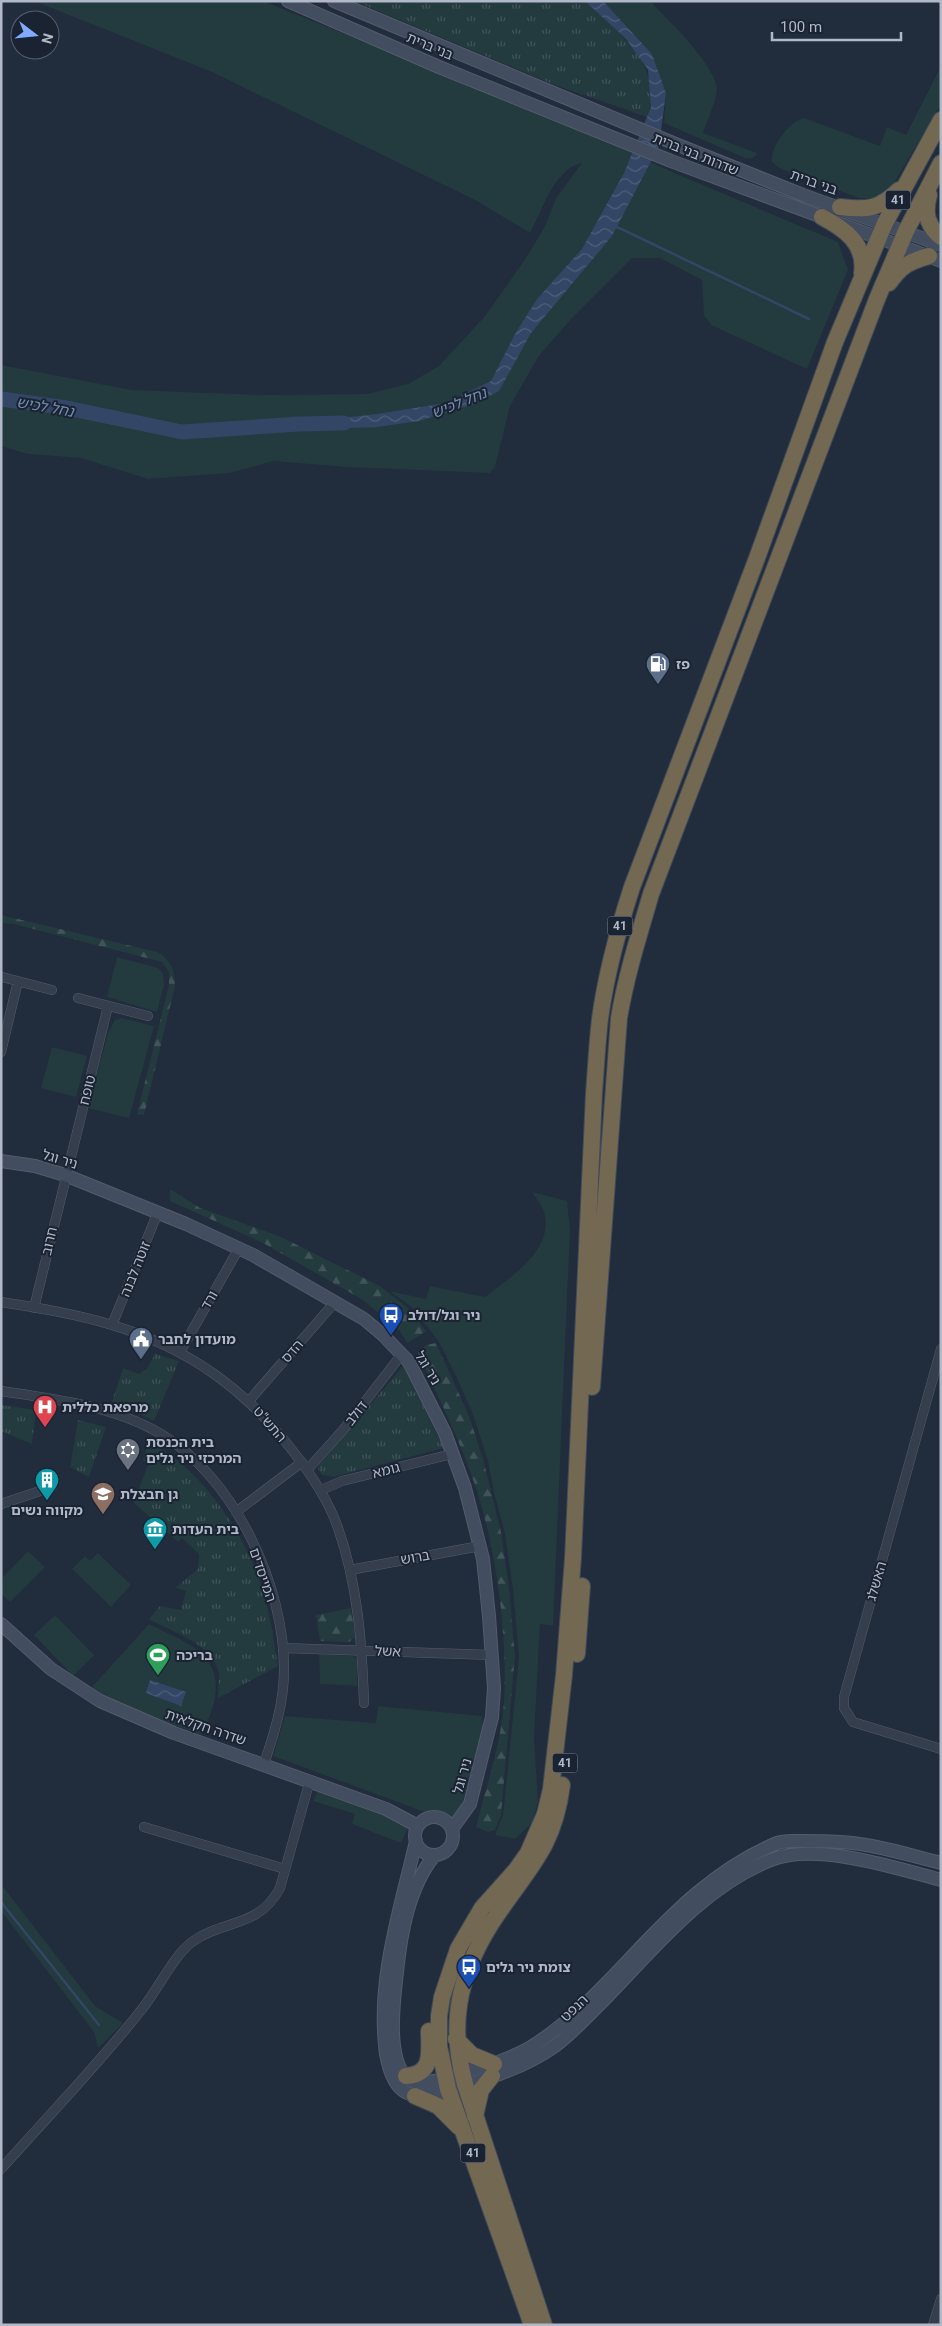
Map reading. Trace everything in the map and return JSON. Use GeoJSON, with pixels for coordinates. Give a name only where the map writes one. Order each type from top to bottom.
{"type":"FeatureCollection","features":[{"type":"Feature","properties":{"kind":"highway","name":"41"},"geometry":{"type":"LineString","coordinates":[[544,2325],[475,2118],[439,2046],[439,2030],[442,1998],[447,1977],[458,1949],[482,1908],[516,1870],[528,1853],[545,1814],[551,1789],[564,1675],[573,1558],[594,1093],[600,1019],[617,933],[647,845],[755,561],[835,342],[883,230],[941,120]]}},
{"type":"Feature","properties":{"kind":"highway","name":"41"},"geometry":{"type":"LineString","coordinates":[[532,2325],[466,2134],[455,2081],[458,2008],[466,1973],[473,1956],[491,1923],[541,1853],[556,1818],[562,1788],[580,1618],[605,1187],[619,1018],[624,992],[651,894],[877,299],[903,238],[939,165]]}},
{"type":"Feature","properties":{"kind":"highway"},"geometry":{"type":"LineString","coordinates":[[939,165],[926,211],[927,220],[933,231],[941,237]]}},
{"type":"Feature","properties":{"kind":"highway"},"geometry":{"type":"LineString","coordinates":[[840,208],[862,210],[880,206],[906,184]]}},
{"type":"Feature","properties":{"kind":"highway"},"geometry":{"type":"LineString","coordinates":[[822,217],[847,232],[862,254],[861,283]]}},
{"type":"Feature","properties":{"kind":"highway"},"geometry":{"type":"LineString","coordinates":[[877,299],[897,271],[909,262],[937,254]]}},
{"type":"Feature","properties":{"kind":"highway"},"geometry":{"type":"LineString","coordinates":[[406,2076],[421,2073],[428,2062],[429,2021],[436,1998],[447,1977]]}},
{"type":"Feature","properties":{"kind":"highway"},"geometry":{"type":"LineString","coordinates":[[456,2039],[472,2055],[493,2070],[481,2090],[475,2118]]}},
{"type":"Feature","properties":{"kind":"highway"},"geometry":{"type":"LineString","coordinates":[[415,2096],[438,2106],[466,2134]]}},
{"type":"Feature","properties":{"kind":"street","name":"בני ברית"},"geometry":{"type":"LineString","coordinates":[[288,1],[439,67],[561,115]]}},
{"type":"Feature","properties":{"kind":"street","name":"בני ברית"},"geometry":{"type":"LineString","coordinates":[[334,1],[567,100]]}},
{"type":"Feature","properties":{"kind":"street","name":"שדרות בני ברית"},"geometry":{"type":"LineString","coordinates":[[567,100],[678,145]]}},
{"type":"Feature","properties":{"kind":"street","name":"שדרות בני ברית"},"geometry":{"type":"LineString","coordinates":[[561,115],[671,161],[822,217]]}},
{"type":"Feature","properties":{"kind":"street","name":"בני ברית"},"geometry":{"type":"LineString","coordinates":[[678,145],[840,208],[883,230]]}},
{"type":"Feature","properties":{"kind":"street"},"geometry":{"type":"LineString","coordinates":[[822,217],[883,230],[937,254]]}},
{"type":"Feature","properties":{"kind":"street"},"geometry":{"type":"LineString","coordinates":[[2,977],[52,990]]}},
{"type":"Feature","properties":{"kind":"street"},"geometry":{"type":"LineString","coordinates":[[1,1052],[18,981]]}},
{"type":"Feature","properties":{"kind":"street"},"geometry":{"type":"LineString","coordinates":[[78,998],[148,1016]]}},
{"type":"Feature","properties":{"kind":"street","name":"טופח"},"geometry":{"type":"LineString","coordinates":[[65,1175],[108,1006]]}},
{"type":"Feature","properties":{"kind":"street","name":"ניר וגל"},"geometry":{"type":"LineString","coordinates":[[1,1161],[35,1166],[65,1175],[158,1212],[239,1248],[335,1302],[373,1326],[402,1354],[431,1402],[452,1454],[471,1509],[480,1546],[487,1593],[494,1688],[487,1742],[470,1804],[452,1828]]}},
{"type":"Feature","properties":{"kind":"street","name":"חרוב"},"geometry":{"type":"LineString","coordinates":[[34,1308],[65,1175]]}},
{"type":"Feature","properties":{"kind":"street","name":"זוטה לבנה"},"geometry":{"type":"LineString","coordinates":[[112,1325],[158,1212]]}},
{"type":"Feature","properties":{"kind":"street","name":"ורד"},"geometry":{"type":"LineString","coordinates":[[180,1352],[239,1248]]}},
{"type":"Feature","properties":{"kind":"street","name":"התש\"ט"},"geometry":{"type":"LineString","coordinates":[[1,1302],[66,1313],[112,1325],[180,1352],[222,1378],[249,1401],[305,1466],[321,1490],[338,1529],[350,1570],[362,1650],[364,1703]]}},
{"type":"Feature","properties":{"kind":"street","name":"הדס"},"geometry":{"type":"LineString","coordinates":[[249,1401],[335,1302]]}},
{"type":"Feature","properties":{"kind":"street","name":"האשלג"},"geometry":{"type":"LineString","coordinates":[[941,1349],[844,1697],[844,1708],[853,1722],[941,1749]]}},
{"type":"Feature","properties":{"kind":"street","name":"דולב"},"geometry":{"type":"LineString","coordinates":[[236,1512],[305,1466],[343,1430],[402,1354]]}},
{"type":"Feature","properties":{"kind":"street","name":"המייסדים"},"geometry":{"type":"LineString","coordinates":[[1,1392],[90,1408],[142,1424],[162,1435],[201,1467],[236,1512],[264,1570],[283,1648],[283,1689],[275,1731],[264,1764]]}},
{"type":"Feature","properties":{"kind":"street","name":"גומא"},"geometry":{"type":"LineString","coordinates":[[321,1490],[342,1481],[452,1454]]}},
{"type":"Feature","properties":{"kind":"street"},"geometry":{"type":"LineString","coordinates":[[1,1504],[52,1487]]}},
{"type":"Feature","properties":{"kind":"street","name":"ברוש"},"geometry":{"type":"LineString","coordinates":[[350,1570],[480,1546]]}},
{"type":"Feature","properties":{"kind":"street","name":"שדרה חקלאית"},"geometry":{"type":"LineString","coordinates":[[1,1624],[51,1669],[100,1702],[174,1733],[310,1780],[386,1809],[418,1826]]}},
{"type":"Feature","properties":{"kind":"street","name":"אשל"},"geometry":{"type":"LineString","coordinates":[[283,1648],[492,1655]]}},
{"type":"Feature","properties":{"kind":"street"},"geometry":{"type":"LineString","coordinates":[[1,2169],[142,2009],[183,1950],[202,1937],[267,1908],[280,1888],[310,1780]]}},
{"type":"Feature","properties":{"kind":"street"},"geometry":{"type":"LineString","coordinates":[[406,2076],[396,2058],[394,2006],[398,1965],[411,1882],[418,1826],[433,1817],[444,1820],[452,1828],[454,1835],[446,1852],[434,1856],[411,1882],[386,1975],[383,2014],[390,2072],[400,2088],[415,2096]]}},
{"type":"Feature","properties":{"kind":"street"},"geometry":{"type":"LineString","coordinates":[[144,1827],[285,1869]]}},
{"type":"Feature","properties":{"kind":"street"},"geometry":{"type":"LineString","coordinates":[[416,1841],[422,1852],[434,1856]]}},
{"type":"Feature","properties":{"kind":"street","name":"הנפט"},"geometry":{"type":"LineString","coordinates":[[493,2070],[548,2034],[602,1988],[696,1893],[736,1864],[779,1841],[866,1844],[941,1863]]}},
{"type":"Feature","properties":{"kind":"street","name":"הנפט"},"geometry":{"type":"LineString","coordinates":[[415,2096],[455,2081],[527,2063],[556,2045],[703,1901],[740,1876],[773,1859],[798,1855],[836,1857],[863,1861],[941,1880]]}},
{"type":"Feature","properties":{"kind":"street","name":"הנפט"},"geometry":{"type":"LineString","coordinates":[[406,2076],[418,2083],[455,2081]]}},
{"type":"Feature","properties":{"kind":"street"},"geometry":{"type":"LineString","coordinates":[[934,2325],[941,2299]]}},
{"type":"Feature","properties":{"kind":"green space"},"geometry":{"type":"Polygon","coordinates":[[[34,1],[263,1],[613,142],[612,144],[679,175],[838,242],[848,270],[807,369],[711,325],[704,315],[702,280],[660,258],[632,258],[573,317],[538,357],[510,406],[495,467],[490,473],[346,467],[273,461],[230,473],[148,479],[81,458],[28,454],[1,446],[1,365],[132,390],[266,395],[367,394],[408,384],[439,366],[485,316],[526,258],[545,226],[556,198],[582,163],[572,167],[556,182],[530,233],[475,200],[212,72],[34,1]]]}},
{"type":"Feature","properties":{"kind":"green space"},"geometry":{"type":"Polygon","coordinates":[[[354,1],[585,1],[624,38],[636,52],[645,67],[650,82],[651,99],[647,117],[555,85],[354,1]]]}},
{"type":"Feature","properties":{"kind":"green space"},"geometry":{"type":"Polygon","coordinates":[[[603,1],[650,1],[700,55],[714,79],[717,93],[703,133],[757,153],[755,156],[745,158],[664,123],[666,93],[652,54],[603,1]]]}},
{"type":"Feature","properties":{"kind":"green space"},"geometry":{"type":"Polygon","coordinates":[[[941,66],[941,104],[891,188],[875,199],[859,198],[779,168],[772,162],[774,149],[782,135],[793,124],[804,118],[880,146],[887,127],[906,135],[941,66]]]}},
{"type":"Feature","properties":{"kind":"green space"},"geometry":{"type":"Polygon","coordinates":[[[1,915],[157,952],[169,962],[173,970],[175,986],[144,1115],[137,1114],[169,985],[169,972],[162,962],[14,924],[1,923],[1,915]]]}},
{"type":"Feature","properties":{"kind":"green space"},"geometry":{"type":"Polygon","coordinates":[[[117,957],[158,968],[163,973],[164,985],[157,1012],[107,997],[117,957]]]}},
{"type":"Feature","properties":{"kind":"green space"},"geometry":{"type":"Polygon","coordinates":[[[122,1018],[154,1026],[129,1118],[88,1108],[108,1033],[115,1020],[122,1018]]]}},
{"type":"Feature","properties":{"kind":"green space"},"geometry":{"type":"Polygon","coordinates":[[[52,1047],[87,1056],[76,1097],[41,1088],[52,1047]]]}},
{"type":"Feature","properties":{"kind":"green space"},"geometry":{"type":"Polygon","coordinates":[[[170,1189],[200,1208],[279,1236],[380,1286],[407,1307],[426,1331],[408,1343],[398,1329],[363,1300],[263,1243],[170,1201],[170,1189]]]}},
{"type":"Feature","properties":{"kind":"green space"},"geometry":{"type":"Polygon","coordinates":[[[532,1192],[567,1201],[570,1230],[553,1626],[540,1624],[534,1738],[538,1802],[532,1823],[515,1839],[495,1835],[503,1815],[519,1657],[513,1590],[505,1534],[488,1461],[472,1412],[455,1374],[439,1342],[412,1307],[389,1291],[426,1299],[430,1286],[485,1297],[528,1262],[543,1239],[546,1226],[544,1212],[532,1192]]]}},
{"type":"Feature","properties":{"kind":"green space"},"geometry":{"type":"Polygon","coordinates":[[[436,1343],[469,1416],[483,1459],[501,1532],[509,1588],[515,1656],[501,1815],[495,1830],[488,1832],[476,1827],[496,1749],[504,1702],[505,1674],[502,1615],[493,1554],[479,1497],[458,1441],[418,1353],[426,1345],[436,1343]]]}},
{"type":"Feature","properties":{"kind":"green space"},"geometry":{"type":"Polygon","coordinates":[[[155,1354],[179,1361],[154,1421],[131,1410],[111,1405],[123,1368],[139,1374],[147,1369],[155,1354]]]}},
{"type":"Feature","properties":{"kind":"green space"},"geometry":{"type":"Polygon","coordinates":[[[403,1366],[444,1448],[333,1477],[322,1475],[318,1469],[319,1465],[403,1366]]]}},
{"type":"Feature","properties":{"kind":"green space"},"geometry":{"type":"Polygon","coordinates":[[[1,1405],[36,1410],[32,1444],[1,1431],[1,1405]]]}},
{"type":"Feature","properties":{"kind":"green space"},"geometry":{"type":"Polygon","coordinates":[[[78,1420],[106,1427],[89,1477],[70,1467],[78,1420]]]}},
{"type":"Feature","properties":{"kind":"green space"},"geometry":{"type":"Polygon","coordinates":[[[148,1442],[168,1453],[187,1468],[220,1506],[247,1550],[264,1594],[278,1666],[218,1698],[219,1675],[210,1655],[192,1641],[149,1619],[160,1606],[181,1610],[186,1591],[175,1588],[198,1569],[199,1554],[182,1538],[178,1542],[134,1503],[148,1464],[143,1461],[148,1442]]]}},
{"type":"Feature","properties":{"kind":"green space"},"geometry":{"type":"Polygon","coordinates":[[[28,1551],[45,1567],[10,1602],[1,1593],[1,1579],[28,1551]]]}},
{"type":"Feature","properties":{"kind":"green space"},"geometry":{"type":"Polygon","coordinates":[[[98,1553],[131,1585],[111,1607],[72,1569],[85,1556],[90,1561],[98,1553]]]}},
{"type":"Feature","properties":{"kind":"green space"},"geometry":{"type":"Polygon","coordinates":[[[351,1608],[355,1637],[349,1642],[320,1641],[316,1615],[351,1608]]]}},
{"type":"Feature","properties":{"kind":"green space"},"geometry":{"type":"Polygon","coordinates":[[[55,1615],[94,1655],[73,1676],[34,1635],[55,1615]]]}},
{"type":"Feature","properties":{"kind":"green space","name":"בריכה"},"geometry":{"type":"Polygon","coordinates":[[[149,1624],[197,1650],[213,1669],[216,1682],[215,1698],[202,1735],[110,1701],[92,1687],[149,1624]]]}},
{"type":"Feature","properties":{"kind":"green space"},"geometry":{"type":"Polygon","coordinates":[[[319,1654],[353,1656],[357,1660],[357,1686],[320,1684],[319,1654]]]}},
{"type":"Feature","properties":{"kind":"green space"},"geometry":{"type":"Polygon","coordinates":[[[378,1706],[482,1716],[483,1727],[457,1824],[273,1756],[285,1716],[376,1723],[378,1706]]]}},
{"type":"Feature","properties":{"kind":"green space"},"geometry":{"type":"Polygon","coordinates":[[[319,1789],[410,1824],[401,1843],[352,1824],[355,1814],[313,1801],[319,1789]]]}},
{"type":"Feature","properties":{"kind":"green space"},"geometry":{"type":"Polygon","coordinates":[[[1,1884],[95,2006],[123,2023],[98,2048],[94,2032],[1,1911],[1,1884]]]}},
{"type":"Feature","properties":{"kind":"water"},"geometry":{"type":"Polygon","coordinates":[[[585,1],[603,1],[652,54],[666,93],[659,146],[612,236],[531,333],[499,391],[474,404],[419,421],[377,427],[323,429],[324,420],[446,403],[491,381],[515,334],[537,299],[582,249],[624,173],[651,107],[648,70],[626,39],[585,1]]]}},
{"type":"Feature","properties":{"kind":"water"},"geometry":{"type":"Polygon","coordinates":[[[150,1680],[186,1692],[181,1706],[146,1693],[150,1680]]]}},
{"type":"Feature","properties":{"kind":"waterway"},"geometry":{"type":"LineString","coordinates":[[615,226],[809,319]]}},
{"type":"Feature","properties":{"kind":"waterway","name":"נחל לכיש"},"geometry":{"type":"LineString","coordinates":[[1,399],[67,408],[182,432],[344,423]]}},
{"type":"Feature","properties":{"kind":"waterway"},"geometry":{"type":"LineString","coordinates":[[1,1902],[99,2025]]}},
{"type":"Feature","properties":{"kind":"place","name":"פז"},"geometry":{"type":"Point","coordinates":[658,685]}},
{"type":"Feature","properties":{"kind":"place","name":"ניר וגל/דולב"},"geometry":{"type":"Point","coordinates":[391,1336]}},
{"type":"Feature","properties":{"kind":"place","name":"מועדון לחבר"},"geometry":{"type":"Point","coordinates":[141,1360]}},
{"type":"Feature","properties":{"kind":"place","name":"מרפאת כללית"},"geometry":{"type":"Point","coordinates":[45,1428]}},
{"type":"Feature","properties":{"kind":"place","name":"בית הכנסת המרכזי ניר גלים"},"geometry":{"type":"Point","coordinates":[128,1471]}},
{"type":"Feature","properties":{"kind":"place","name":"מקווה נשים"},"geometry":{"type":"Point","coordinates":[47,1501]}},
{"type":"Feature","properties":{"kind":"place","name":"גן חבצלת"},"geometry":{"type":"Point","coordinates":[103,1515]}},
{"type":"Feature","properties":{"kind":"place","name":"בית העדות"},"geometry":{"type":"Point","coordinates":[155,1550]}},
{"type":"Feature","properties":{"kind":"place","name":"בריכה"},"geometry":{"type":"Point","coordinates":[158,1676]}},
{"type":"Feature","properties":{"kind":"place","name":"צומת ניר גלים"},"geometry":{"type":"Point","coordinates":[469,1988]}}]}
